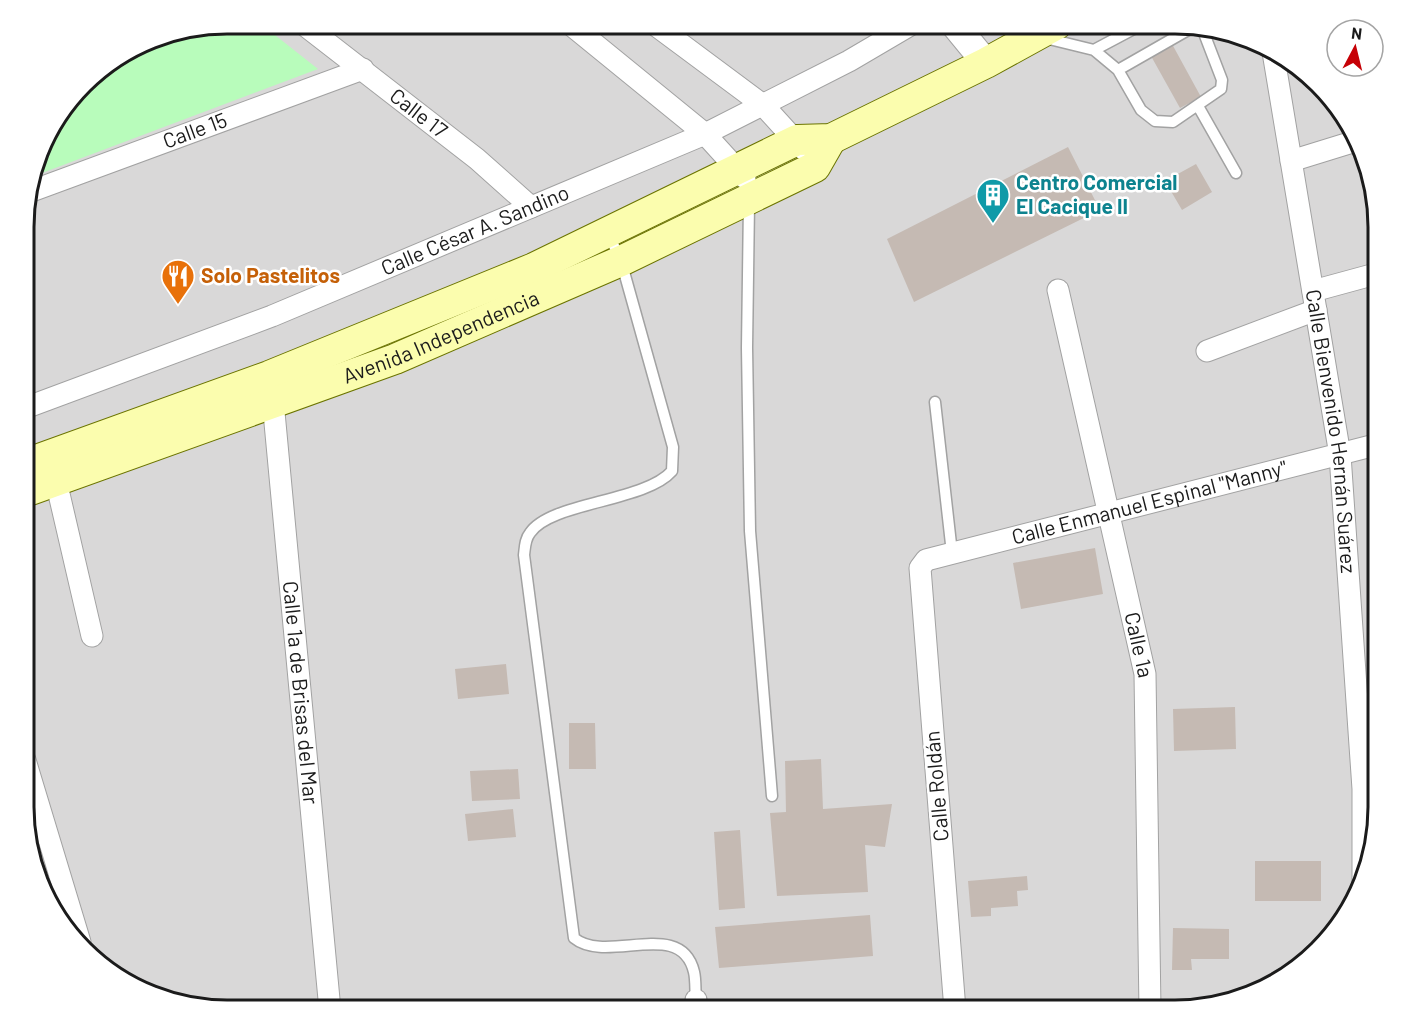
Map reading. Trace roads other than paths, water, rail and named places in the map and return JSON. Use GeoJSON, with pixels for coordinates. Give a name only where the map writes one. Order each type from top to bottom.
{"type":"FeatureCollection","features":[{"type":"Feature","properties":{"kind":"main road","name":"Avenida Independencia"},"geometry":{"type":"LineString","coordinates":[[34,489],[271,390],[534,268],[797,140],[831,139],[986,63],[1027,35]]}},
{"type":"Feature","properties":{"kind":"main road"},"geometry":{"type":"LineString","coordinates":[[815,166],[831,139]]}},
{"type":"Feature","properties":{"kind":"main road","name":"Avenida Independencia"},"geometry":{"type":"LineString","coordinates":[[34,461],[271,390],[395,358],[621,261],[754,198],[815,166]]}},
{"type":"Feature","properties":{"kind":"street","name":"Calle 17"},"geometry":{"type":"LineString","coordinates":[[318,35],[477,159],[531,207]]}},
{"type":"Feature","properties":{"kind":"street"},"geometry":{"type":"LineString","coordinates":[[584,35],[705,134],[737,168],[754,198]]}},
{"type":"Feature","properties":{"kind":"street"},"geometry":{"type":"LineString","coordinates":[[669,35],[763,105],[797,140],[815,166]]}},
{"type":"Feature","properties":{"kind":"street","name":"Calle César A. Sandino"},"geometry":{"type":"LineString","coordinates":[[34,405],[272,316],[705,134],[849,61],[893,35]]}},
{"type":"Feature","properties":{"kind":"street"},"geometry":{"type":"LineString","coordinates":[[963,35],[986,63]]}},
{"type":"Feature","properties":{"kind":"street","name":"Calle Bienvenido Hernán Suárez"},"geometry":{"type":"LineString","coordinates":[[1275,62],[1340,455],[1363,789],[1363,851]]}},
{"type":"Feature","properties":{"kind":"street","name":"Calle 15"},"geometry":{"type":"LineString","coordinates":[[39,188],[363,69]]}},
{"type":"Feature","properties":{"kind":"street"},"geometry":{"type":"LineString","coordinates":[[1291,161],[1349,143]]}},
{"type":"Feature","properties":{"kind":"street"},"geometry":{"type":"LineString","coordinates":[[1207,351],[1368,278]]}},
{"type":"Feature","properties":{"kind":"street","name":"Calle 1a"},"geometry":{"type":"LineString","coordinates":[[1058,290],[1106,512],[1145,674],[1150,1000]]}},
{"type":"Feature","properties":{"kind":"street","name":"Calle 1a de Brisas del Mar"},"geometry":{"type":"LineString","coordinates":[[271,390],[329,999]]}},
{"type":"Feature","properties":{"kind":"street","name":"Calle Enmanuel Espinal \"Manny\""},"geometry":{"type":"LineString","coordinates":[[922,563],[1106,512],[1368,447]]}},
{"type":"Feature","properties":{"kind":"street"},"geometry":{"type":"LineString","coordinates":[[56,481],[92,636]]}},
{"type":"Feature","properties":{"kind":"street","name":"Calle Roldán"},"geometry":{"type":"LineString","coordinates":[[922,563],[920,568],[954,1000]]}},
{"type":"Feature","properties":{"kind":"street"},"geometry":{"type":"LineString","coordinates":[[35,793],[75,924]]}},
{"type":"Feature","properties":{"kind":"lane"},"geometry":{"type":"LineString","coordinates":[[1055,35],[1094,50],[1118,70],[1141,110],[1155,122],[1173,122],[1218,94],[1222,85],[1205,37]]}},
{"type":"Feature","properties":{"kind":"lane"},"geometry":{"type":"LineString","coordinates":[[1094,50],[1122,35]]}},
{"type":"Feature","properties":{"kind":"lane"},"geometry":{"type":"LineString","coordinates":[[1118,70],[1179,35]]}},
{"type":"Feature","properties":{"kind":"lane"},"geometry":{"type":"LineString","coordinates":[[1198,106],[1236,173]]}},
{"type":"Feature","properties":{"kind":"lane"},"geometry":{"type":"LineString","coordinates":[[754,198],[747,348],[750,531],[772,796]]}},
{"type":"Feature","properties":{"kind":"lane"},"geometry":{"type":"LineString","coordinates":[[607,232],[621,261],[673,447],[672,471],[655,484],[549,518],[530,532],[524,555],[574,938],[589,946],[657,944],[680,949],[687,955],[694,972],[696,1000]]}},
{"type":"Feature","properties":{"kind":"lane"},"geometry":{"type":"LineString","coordinates":[[935,402],[952,553]]}},
{"type":"Feature","properties":{"kind":"place","name":"Centro Comercial El Cacique II"},"geometry":{"type":"Point","coordinates":[993,224]}},
{"type":"Feature","properties":{"kind":"place","name":"Solo Pastelitos"},"geometry":{"type":"Point","coordinates":[178,305]}}]}
